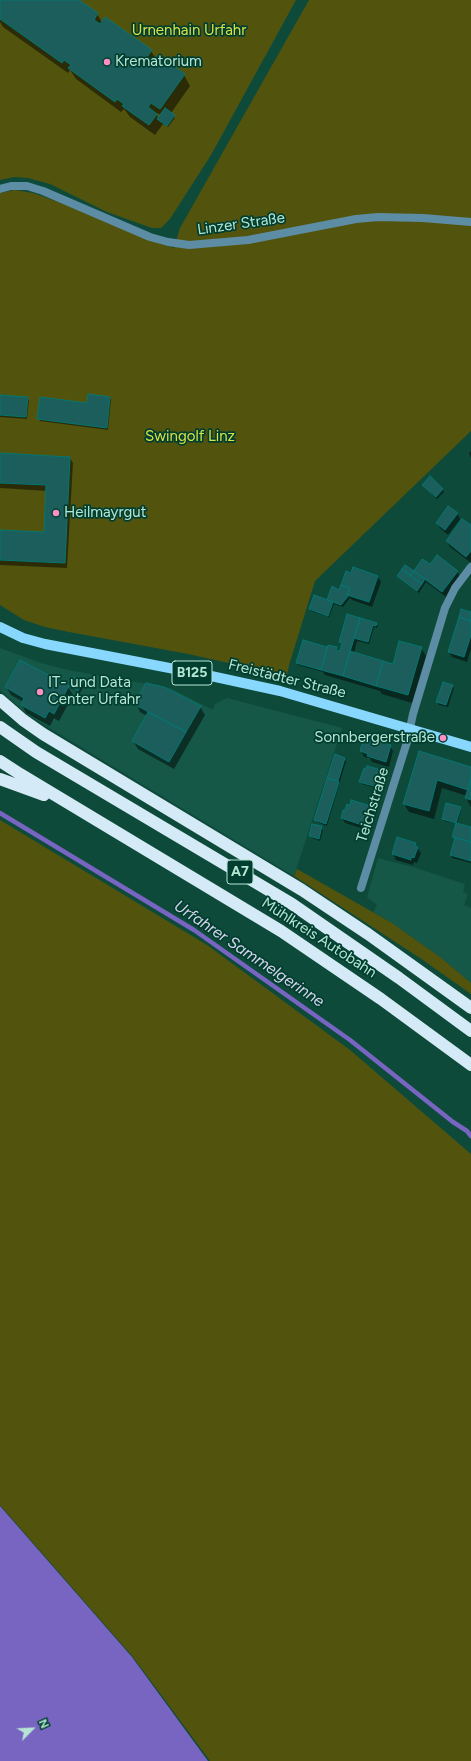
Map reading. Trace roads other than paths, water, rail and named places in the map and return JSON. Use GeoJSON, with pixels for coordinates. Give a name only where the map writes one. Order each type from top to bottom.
{"type":"FeatureCollection","features":[{"type":"Feature","properties":{"kind":"highway"},"geometry":{"type":"LineString","coordinates":[[0,700],[43,734],[302,890],[368,934],[471,1008]]}},
{"type":"Feature","properties":{"kind":"highway","name":"Mühlkreis Autobahn"},"geometry":{"type":"LineString","coordinates":[[0,727],[36,752],[292,904],[399,978],[471,1031]]}},
{"type":"Feature","properties":{"kind":"highway","name":"Mühlkreis Autobahn"},"geometry":{"type":"LineString","coordinates":[[0,761],[281,931],[381,999],[471,1065]]}},
{"type":"Feature","properties":{"kind":"highway"},"geometry":{"type":"LineString","coordinates":[[0,779],[72,805]]}},
{"type":"Feature","properties":{"kind":"main road","name":"Freistädter Straße"},"geometry":{"type":"LineString","coordinates":[[0,627],[23,638],[45,644],[280,691],[471,747]]}},
{"type":"Feature","properties":{"kind":"street","name":"Linzer Straße"},"geometry":{"type":"LineString","coordinates":[[0,189],[11,186],[27,186],[43,190],[150,237],[168,242],[189,245],[248,240],[350,220],[378,217],[423,218],[471,222]]}},
{"type":"Feature","properties":{"kind":"street"},"geometry":{"type":"LineString","coordinates":[[410,730],[445,608],[455,588],[471,567]]}},
{"type":"Feature","properties":{"kind":"street","name":"Teichstraße"},"geometry":{"type":"LineString","coordinates":[[361,888],[376,844],[410,730]]}},
{"type":"Feature","properties":{"kind":"waterway","name":"Urfahrer Sammelgerinne"},"geometry":{"type":"LineString","coordinates":[[0,813],[194,930],[350,1040],[453,1122],[467,1131],[471,1136]]}},
{"type":"Feature","properties":{"kind":"place","name":"Krematorium"},"geometry":{"type":"Point","coordinates":[107,62]}},
{"type":"Feature","properties":{"kind":"place","name":"Heilmayrgut"},"geometry":{"type":"Point","coordinates":[56,513]}},
{"type":"Feature","properties":{"kind":"place","name":"IT- und Data Center Urfahr"},"geometry":{"type":"Point","coordinates":[40,692]}},
{"type":"Feature","properties":{"kind":"place","name":"Sonnbergerstraße"},"geometry":{"type":"Point","coordinates":[443,738]}},
{"type":"Feature","properties":{"kind":"park label","name":"Urnenhain Urfahr"},"geometry":{"type":"Point","coordinates":[189,31]}},
{"type":"Feature","properties":{"kind":"park label","name":"Swingolf Linz"},"geometry":{"type":"Point","coordinates":[190,437]}}]}
